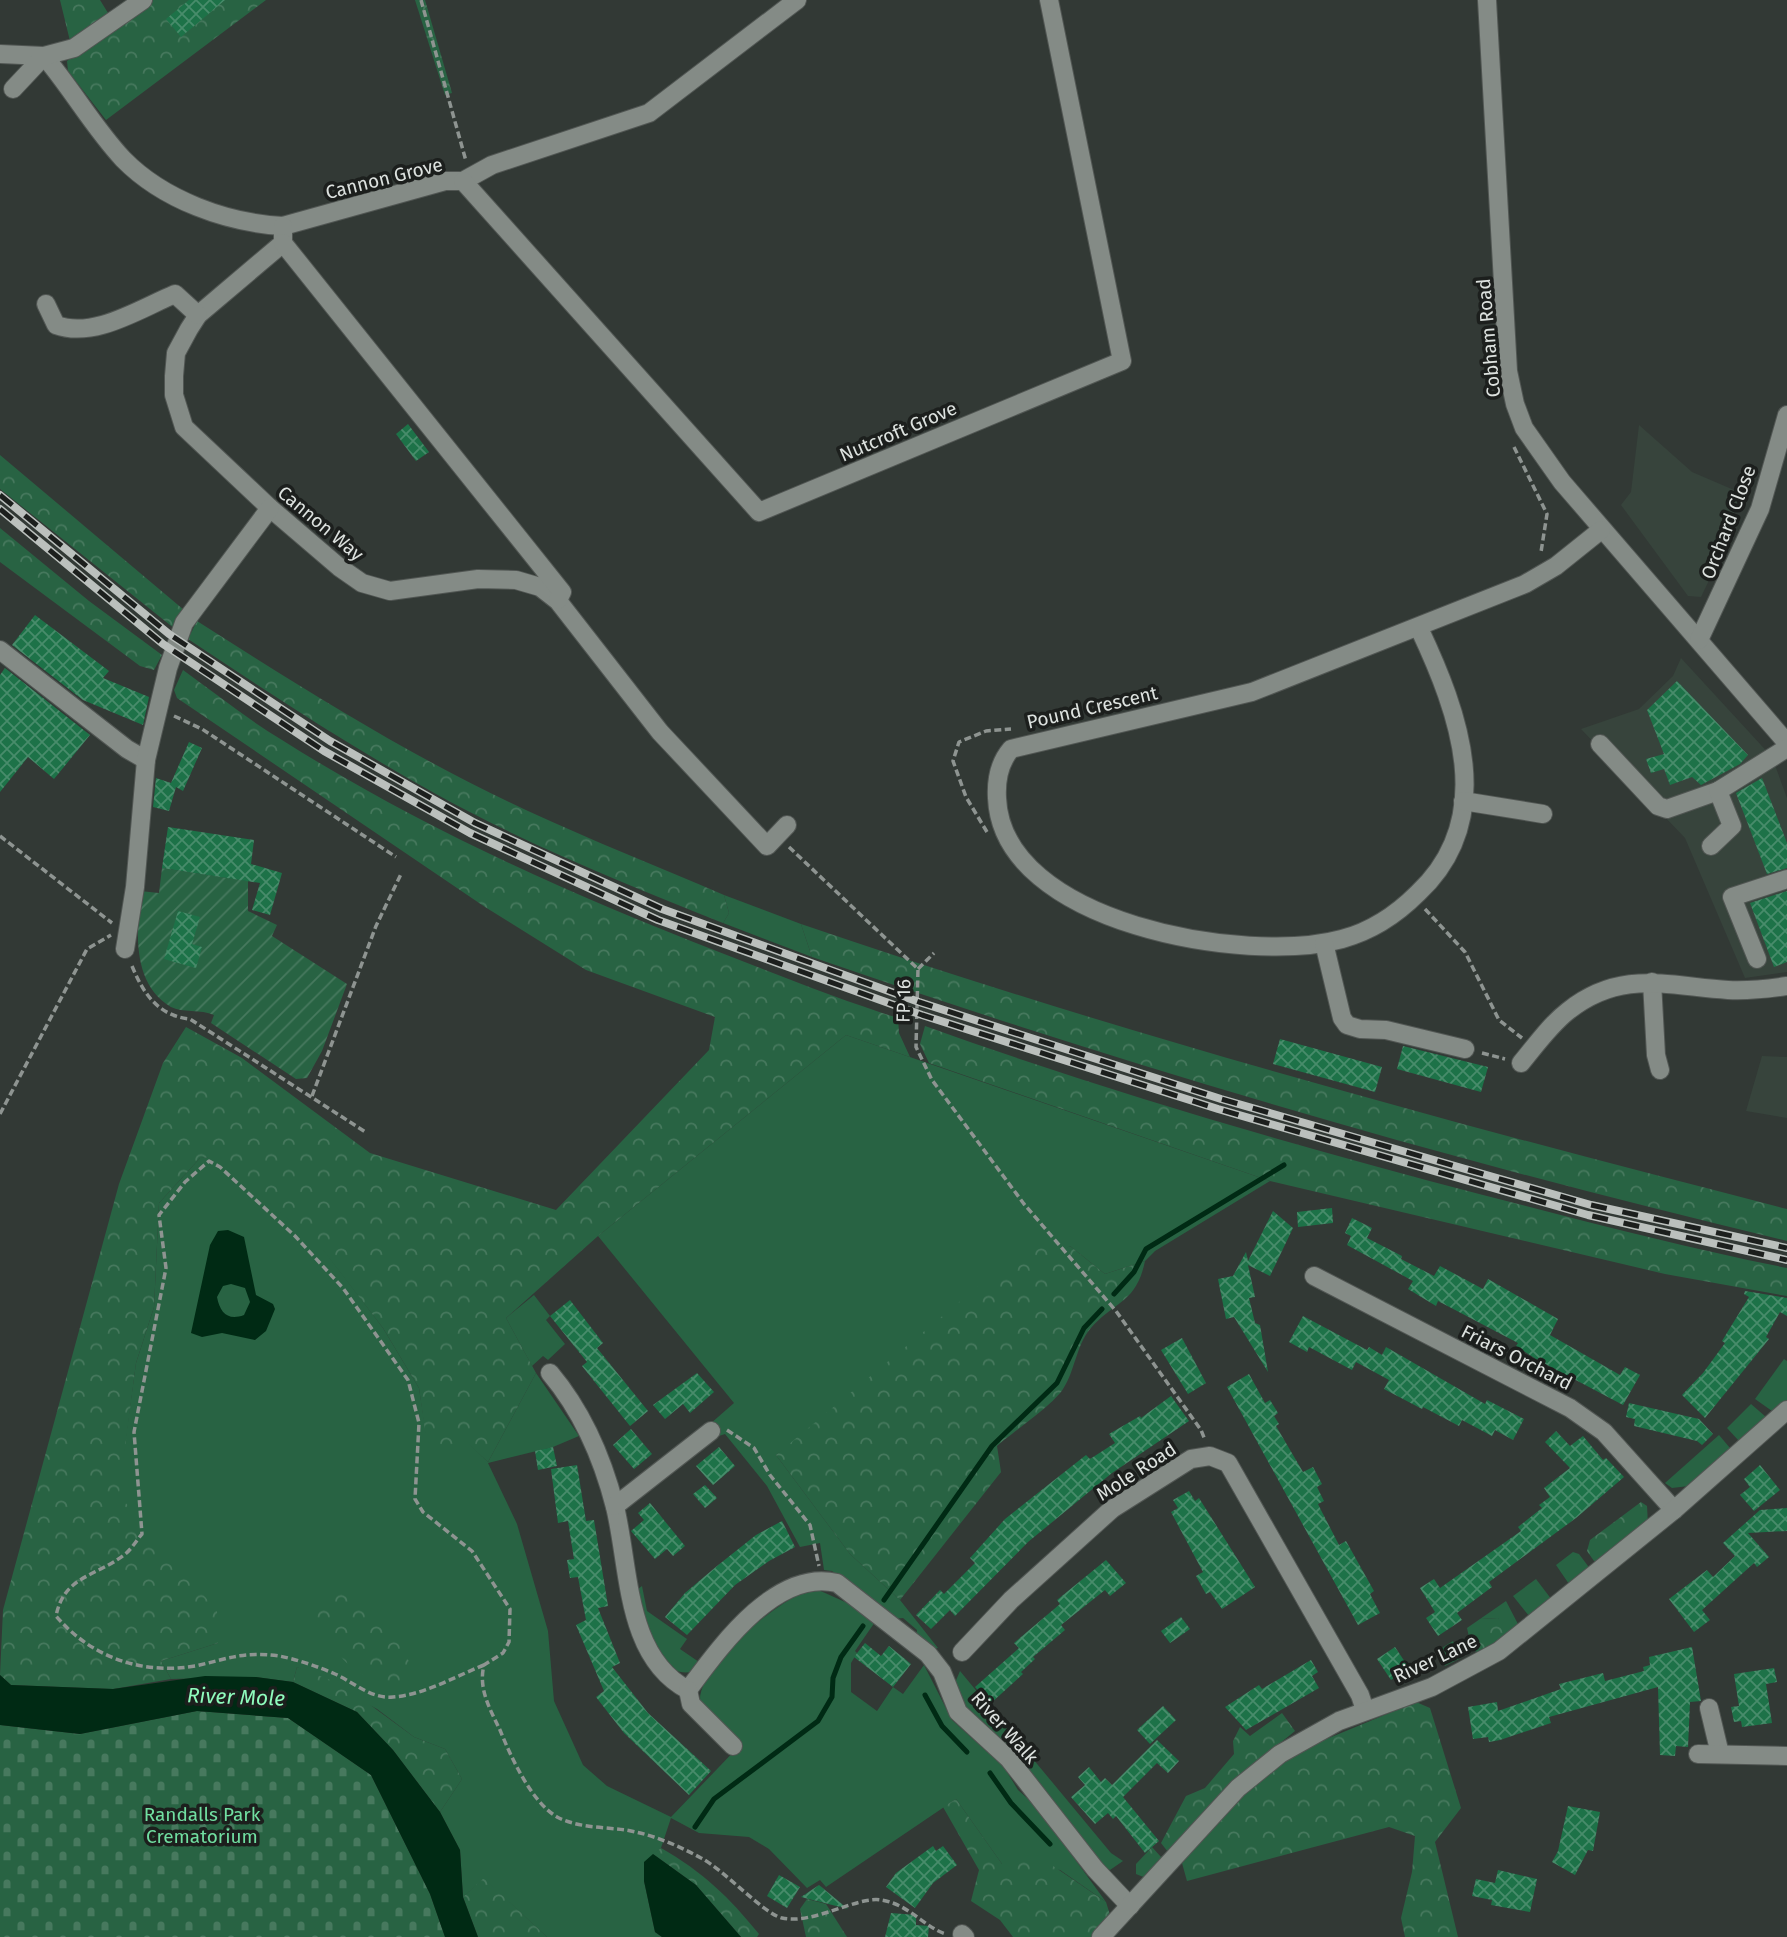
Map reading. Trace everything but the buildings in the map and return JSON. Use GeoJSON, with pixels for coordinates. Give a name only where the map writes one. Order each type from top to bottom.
{"type":"FeatureCollection","features":[{"type":"Feature","properties":{"kind":"street"},"geometry":{"type":"LineString","coordinates":[[0,54],[44,56],[74,48],[143,0]]}},
{"type":"Feature","properties":{"kind":"street","name":"Cannon Grove"},"geometry":{"type":"LineString","coordinates":[[44,56],[122,157],[146,180],[179,200],[261,225],[283,235],[445,181],[466,179],[492,165],[649,113],[797,0]]}},
{"type":"Feature","properties":{"kind":"street","name":"Nutcroft Grove"},"geometry":{"type":"LineString","coordinates":[[466,179],[759,512],[1122,361],[1049,0]]}},
{"type":"Feature","properties":{"kind":"street","name":"Cobham Road"},"geometry":{"type":"LineString","coordinates":[[1487,0],[1508,371],[1515,404],[1524,428],[1540,453],[1601,530],[1699,640],[1787,746]]}},
{"type":"Feature","properties":{"kind":"street"},"geometry":{"type":"LineString","coordinates":[[13,89],[44,56]]}},
{"type":"Feature","properties":{"kind":"street"},"geometry":{"type":"LineString","coordinates":[[283,235],[562,592],[558,601]]}},
{"type":"Feature","properties":{"kind":"street","name":"Cannon Way"},"geometry":{"type":"LineString","coordinates":[[283,235],[198,315],[176,353],[174,395],[184,427],[270,508],[339,567],[362,583],[390,591],[478,579],[516,580],[540,587],[558,601],[660,732],[766,846],[782,830]]}},
{"type":"Feature","properties":{"kind":"street"},"geometry":{"type":"LineString","coordinates":[[46,304],[56,325],[74,332],[97,326],[175,294],[198,315]]}},
{"type":"Feature","properties":{"kind":"street","name":"Orchard Close"},"geometry":{"type":"LineString","coordinates":[[1699,640],[1760,509],[1787,415]]}},
{"type":"Feature","properties":{"kind":"street"},"geometry":{"type":"LineString","coordinates":[[126,942],[146,760],[168,668],[184,622],[270,508]]}},
{"type":"Feature","properties":{"kind":"street","name":"Pound Crescent"},"geometry":{"type":"LineString","coordinates":[[1419,628],[1460,734],[1465,757],[1463,801],[1452,846],[1443,867],[1399,912],[1381,923],[1324,943],[1245,946],[1187,939],[1120,920],[1066,896],[1025,862],[1010,841],[997,806],[998,775],[1003,758],[1011,749],[1022,744],[1252,692],[1419,628],[1540,576],[1601,530]]}},
{"type":"Feature","properties":{"kind":"street"},"geometry":{"type":"LineString","coordinates":[[0,650],[127,749],[146,760]]}},
{"type":"Feature","properties":{"kind":"street"},"geometry":{"type":"LineString","coordinates":[[1600,744],[1658,806],[1667,809],[1718,791],[1787,746]]}},
{"type":"Feature","properties":{"kind":"street"},"geometry":{"type":"LineString","coordinates":[[1711,846],[1732,826],[1718,791]]}},
{"type":"Feature","properties":{"kind":"street"},"geometry":{"type":"LineString","coordinates":[[1463,801],[1543,814]]}},
{"type":"Feature","properties":{"kind":"street"},"geometry":{"type":"LineString","coordinates":[[1757,959],[1732,897],[1787,879]]}},
{"type":"Feature","properties":{"kind":"street"},"geometry":{"type":"LineString","coordinates":[[1324,943],[1342,1018],[1347,1025],[1360,1029],[1386,1030],[1465,1049]]}},
{"type":"Feature","properties":{"kind":"street"},"geometry":{"type":"LineString","coordinates":[[1651,982],[1656,1055],[1660,1070]]}},
{"type":"Feature","properties":{"kind":"street"},"geometry":{"type":"LineString","coordinates":[[1521,1063],[1566,1012],[1584,999],[1625,983],[1651,982],[1729,990],[1787,986]]}},
{"type":"Feature","properties":{"kind":"street","name":"Friars Orchard"},"geometry":{"type":"LineString","coordinates":[[1314,1276],[1570,1408],[1604,1432],[1674,1510]]}},
{"type":"Feature","properties":{"kind":"street"},"geometry":{"type":"LineString","coordinates":[[550,1373],[568,1395],[596,1451],[615,1506],[642,1635],[653,1658],[671,1681],[688,1690]]}},
{"type":"Feature","properties":{"kind":"street","name":"River Lane"},"geometry":{"type":"LineString","coordinates":[[1101,1937],[1238,1788],[1280,1754],[1339,1721],[1432,1687],[1499,1651],[1674,1510],[1787,1410]]}},
{"type":"Feature","properties":{"kind":"street"},"geometry":{"type":"LineString","coordinates":[[615,1506],[711,1431]]}},
{"type":"Feature","properties":{"kind":"street"},"geometry":{"type":"LineString","coordinates":[[1210,1456],[1228,1463],[1360,1695],[1365,1710]]}},
{"type":"Feature","properties":{"kind":"street","name":"Mole Road"},"geometry":{"type":"LineString","coordinates":[[962,1652],[1011,1600],[1112,1509],[1191,1459],[1210,1456]]}},
{"type":"Feature","properties":{"kind":"street"},"geometry":{"type":"LineString","coordinates":[[733,1746],[691,1704],[688,1690],[731,1634],[764,1605],[811,1580]]}},
{"type":"Feature","properties":{"kind":"street","name":"River Walk"},"geometry":{"type":"LineString","coordinates":[[811,1580],[837,1583],[928,1654],[942,1672],[958,1712],[1009,1759],[1094,1869],[1130,1906]]}},
{"type":"Feature","properties":{"kind":"street"},"geometry":{"type":"LineString","coordinates":[[1709,1708],[1720,1754]]}},
{"type":"Feature","properties":{"kind":"street"},"geometry":{"type":"LineString","coordinates":[[1698,1754],[1787,1756]]}},
{"type":"Feature","properties":{"kind":"path"},"geometry":{"type":"LineString","coordinates":[[421,0],[466,179]]}},
{"type":"Feature","properties":{"kind":"path"},"geometry":{"type":"LineString","coordinates":[[1510,436],[1547,514],[1544,550],[1537,557]]}},
{"type":"Feature","properties":{"kind":"path"},"geometry":{"type":"LineString","coordinates":[[159,709],[202,729],[396,857]]}},
{"type":"Feature","properties":{"kind":"path"},"geometry":{"type":"LineString","coordinates":[[990,839],[966,797],[953,761],[960,742],[986,731],[1021,728]]}},
{"type":"Feature","properties":{"kind":"path","name":"FP 16"},"geometry":{"type":"LineString","coordinates":[[782,830],[918,969],[916,1047],[932,1080],[1024,1204],[1116,1311],[1201,1430],[1210,1456]]}},
{"type":"Feature","properties":{"kind":"path"},"geometry":{"type":"LineString","coordinates":[[0,836],[126,942],[145,994],[159,1007],[177,1017],[190,1019],[368,1133]]}},
{"type":"Feature","properties":{"kind":"path"},"geometry":{"type":"LineString","coordinates":[[312,1096],[376,926],[401,874]]}},
{"type":"Feature","properties":{"kind":"path"},"geometry":{"type":"LineString","coordinates":[[1430,899],[1422,907],[1465,952],[1499,1020],[1535,1047]]}},
{"type":"Feature","properties":{"kind":"path"},"geometry":{"type":"LineString","coordinates":[[0,1114],[87,948],[109,935],[126,942]]}},
{"type":"Feature","properties":{"kind":"path"},"geometry":{"type":"LineString","coordinates":[[918,969],[934,953]]}},
{"type":"Feature","properties":{"kind":"path"},"geometry":{"type":"LineString","coordinates":[[1465,1049],[1521,1063]]}},
{"type":"Feature","properties":{"kind":"path"},"geometry":{"type":"LineString","coordinates":[[484,1665],[394,1697],[375,1696],[335,1674],[281,1656],[237,1654],[195,1666],[154,1670],[112,1659],[70,1633],[56,1616],[59,1602],[71,1585],[126,1554],[142,1534],[134,1432],[142,1384],[159,1317],[166,1268],[159,1215],[185,1182],[209,1161],[220,1167],[295,1236],[327,1271],[408,1380],[419,1423],[415,1499],[424,1512],[472,1551],[510,1609],[509,1642],[503,1653],[484,1665],[481,1676],[483,1691],[507,1749],[532,1792],[557,1817],[590,1827],[627,1830],[668,1841],[717,1866],[780,1918],[806,1918],[879,1899],[911,1910],[943,1934],[963,1935]]}},
{"type":"Feature","properties":{"kind":"path"},"geometry":{"type":"LineString","coordinates":[[711,1431],[728,1430],[754,1448],[769,1475],[810,1525],[818,1551],[811,1580]]}},
{"type":"Feature","properties":{"kind":"shaded area"},"geometry":{"type":"Polygon","coordinates":[[[1639,425],[1692,472],[1741,493],[1714,570],[1701,597],[1688,596],[1621,505],[1631,492],[1639,425]]]}},
{"type":"Feature","properties":{"kind":"shaded area"},"geometry":{"type":"Polygon","coordinates":[[[1681,658],[1772,757],[1787,798],[1787,972],[1745,978],[1685,838],[1581,729],[1639,709],[1673,676],[1681,658]]]}},
{"type":"Feature","properties":{"kind":"shaded area"},"geometry":{"type":"Polygon","coordinates":[[[1762,1056],[1787,1057],[1787,1118],[1746,1111],[1762,1056]]]}},
{"type":"Feature","properties":{"kind":"green space"},"geometry":{"type":"Polygon","coordinates":[[[60,0],[100,0],[108,13],[126,0],[266,0],[106,120],[68,71],[67,61],[78,53],[70,41],[60,0]]]}},
{"type":"Feature","properties":{"kind":"green space"},"geometry":{"type":"Polygon","coordinates":[[[415,0],[425,0],[452,93],[445,95],[415,0]]]}},
{"type":"Feature","properties":{"kind":"green space"},"geometry":{"type":"Polygon","coordinates":[[[0,455],[184,610],[175,629],[0,489],[0,455]]]}},
{"type":"Feature","properties":{"kind":"green space"},"geometry":{"type":"Polygon","coordinates":[[[0,528],[89,601],[162,655],[154,670],[140,666],[0,562],[0,528]]]}},
{"type":"Feature","properties":{"kind":"green space"},"geometry":{"type":"Polygon","coordinates":[[[197,621],[319,697],[443,769],[552,822],[724,895],[729,913],[723,923],[650,894],[542,847],[436,794],[342,739],[188,639],[197,621]]]}},
{"type":"Feature","properties":{"kind":"green space"},"geometry":{"type":"Polygon","coordinates":[[[183,670],[282,740],[387,802],[441,830],[550,882],[662,930],[898,1018],[899,1033],[910,1057],[846,1035],[598,1236],[506,1318],[536,1373],[488,1462],[465,1441],[446,1456],[428,1452],[419,1388],[383,1328],[323,1250],[217,1157],[200,1158],[159,1203],[154,1307],[136,1363],[119,1495],[217,1611],[218,1643],[161,1661],[171,1679],[113,1689],[11,1685],[0,1675],[3,1610],[119,1184],[163,1063],[186,1027],[242,1058],[370,1153],[556,1210],[709,1050],[715,1017],[586,970],[485,907],[177,698],[174,690],[183,670]]]}},
{"type":"Feature","properties":{"kind":"green space"},"geometry":{"type":"Polygon","coordinates":[[[162,868],[248,881],[248,911],[277,925],[272,936],[347,984],[322,1051],[307,1078],[296,1079],[211,1023],[214,1015],[171,1007],[158,997],[149,984],[139,955],[140,891],[159,893],[162,868]]]}},
{"type":"Feature","properties":{"kind":"green space"},"geometry":{"type":"Polygon","coordinates":[[[724,895],[801,924],[812,957],[723,923],[729,913],[724,895]]]}},
{"type":"Feature","properties":{"kind":"green space"},"geometry":{"type":"Polygon","coordinates":[[[801,924],[1168,1041],[1415,1111],[1787,1209],[1787,1241],[1418,1146],[1053,1037],[812,957],[801,924]]]}},
{"type":"Feature","properties":{"kind":"green space"},"geometry":{"type":"Polygon","coordinates":[[[925,1026],[1133,1096],[1342,1157],[1635,1234],[1787,1268],[1787,1296],[1665,1274],[1270,1181],[929,1063],[920,1044],[925,1026]]]}},
{"type":"Feature","properties":{"kind":"green space"},"geometry":{"type":"Polygon","coordinates":[[[846,1035],[1270,1181],[1155,1251],[1145,1261],[1105,1274],[1070,1246],[776,1455],[850,1554],[900,1600],[938,1648],[933,1649],[916,1637],[917,1630],[903,1618],[893,1619],[832,1571],[824,1570],[820,1543],[800,1547],[767,1486],[725,1434],[719,1436],[710,1424],[734,1403],[598,1236],[846,1035]]]}},
{"type":"Feature","properties":{"kind":"green space"},"geometry":{"type":"Polygon","coordinates":[[[217,1156],[323,1249],[383,1328],[419,1388],[429,1452],[465,1440],[488,1462],[536,1373],[579,1436],[553,1447],[488,1463],[517,1524],[548,1631],[554,1701],[583,1765],[607,1786],[671,1817],[742,1743],[700,1702],[703,1687],[712,1670],[726,1652],[762,1619],[799,1594],[814,1588],[854,1606],[875,1622],[855,1651],[857,1653],[851,1663],[851,1692],[877,1711],[893,1687],[903,1694],[924,1665],[952,1720],[1004,1767],[1018,1790],[1037,1807],[1106,1902],[1060,1870],[1002,1864],[956,1799],[826,1887],[820,1880],[807,1888],[769,1849],[749,1837],[699,1833],[671,1818],[661,1848],[644,1863],[644,1881],[655,1932],[662,1937],[547,1937],[484,1879],[463,1897],[460,1850],[440,1812],[462,1779],[445,1749],[414,1737],[377,1709],[297,1667],[293,1682],[255,1677],[171,1679],[161,1661],[218,1643],[118,1495],[136,1363],[154,1307],[159,1203],[200,1158],[217,1156]]]}},
{"type":"Feature","properties":{"kind":"green space"},"geometry":{"type":"Polygon","coordinates":[[[1037,1237],[1059,1252],[1070,1246],[1105,1274],[1145,1261],[1141,1275],[1130,1294],[1099,1320],[1085,1336],[1067,1382],[1058,1395],[997,1446],[1001,1472],[900,1600],[850,1554],[776,1455],[1037,1237]]]}},
{"type":"Feature","properties":{"kind":"green space"},"geometry":{"type":"Polygon","coordinates":[[[534,1295],[550,1316],[546,1320],[565,1344],[548,1360],[543,1356],[532,1366],[506,1318],[534,1295]]]}},
{"type":"Feature","properties":{"kind":"green space"},"geometry":{"type":"Polygon","coordinates":[[[1784,1359],[1787,1361],[1787,1400],[1772,1411],[1755,1399],[1784,1359]]]}},
{"type":"Feature","properties":{"kind":"green space"},"geometry":{"type":"Polygon","coordinates":[[[1751,1404],[1766,1417],[1739,1441],[1727,1428],[1751,1404]]]}},
{"type":"Feature","properties":{"kind":"green space"},"geometry":{"type":"Polygon","coordinates":[[[1719,1435],[1730,1448],[1689,1486],[1672,1488],[1665,1483],[1719,1435]]]}},
{"type":"Feature","properties":{"kind":"green space"},"geometry":{"type":"Polygon","coordinates":[[[1641,1502],[1647,1506],[1648,1525],[1602,1563],[1594,1561],[1587,1551],[1590,1540],[1641,1502]]]}},
{"type":"Feature","properties":{"kind":"green space"},"geometry":{"type":"Polygon","coordinates":[[[1573,1552],[1579,1554],[1591,1570],[1571,1587],[1556,1565],[1573,1552]]]}},
{"type":"Feature","properties":{"kind":"green space"},"geometry":{"type":"Polygon","coordinates":[[[1536,1579],[1552,1600],[1529,1616],[1513,1596],[1536,1579]]]}},
{"type":"Feature","properties":{"kind":"green space"},"geometry":{"type":"Polygon","coordinates":[[[322,1583],[386,1619],[418,1678],[391,1689],[352,1668],[330,1641],[314,1613],[322,1583]]]}},
{"type":"Feature","properties":{"kind":"green space"},"geometry":{"type":"Polygon","coordinates":[[[642,1586],[647,1611],[687,1639],[680,1649],[699,1662],[691,1672],[678,1671],[668,1666],[659,1656],[643,1615],[638,1589],[642,1586]]]}},
{"type":"Feature","properties":{"kind":"green space"},"geometry":{"type":"Polygon","coordinates":[[[1506,1601],[1519,1626],[1506,1637],[1498,1618],[1480,1619],[1506,1601]]]}},
{"type":"Feature","properties":{"kind":"green space"},"geometry":{"type":"Polygon","coordinates":[[[1498,1618],[1506,1629],[1506,1639],[1482,1654],[1472,1650],[1467,1628],[1480,1619],[1498,1618]]]}},
{"type":"Feature","properties":{"kind":"green space"},"geometry":{"type":"Polygon","coordinates":[[[1453,1641],[1461,1658],[1445,1666],[1437,1651],[1453,1641]]]}},
{"type":"Feature","properties":{"kind":"green space"},"geometry":{"type":"Polygon","coordinates":[[[297,1667],[343,1685],[414,1737],[445,1749],[462,1779],[440,1812],[393,1750],[357,1712],[293,1682],[297,1667]]]}},
{"type":"Feature","properties":{"kind":"green space"},"geometry":{"type":"Polygon","coordinates":[[[960,1671],[1111,1853],[1123,1861],[1110,1870],[1101,1867],[971,1716],[954,1685],[960,1671]]]}},
{"type":"Feature","properties":{"kind":"green space"},"geometry":{"type":"Polygon","coordinates":[[[1416,1702],[1430,1708],[1461,1808],[1435,1842],[1458,1937],[1405,1937],[1401,1918],[1412,1872],[1415,1836],[1389,1827],[1187,1881],[1182,1863],[1246,1791],[1300,1750],[1416,1702]]]}},
{"type":"Feature","properties":{"kind":"green space","name":"Randalls Park Crematorium"},"geometry":{"type":"Polygon","coordinates":[[[197,1711],[288,1718],[371,1775],[430,1894],[445,1937],[0,1937],[0,1725],[80,1734],[197,1711]]]}},
{"type":"Feature","properties":{"kind":"green space"},"geometry":{"type":"Polygon","coordinates":[[[1282,1713],[1295,1731],[1264,1756],[1151,1880],[1136,1874],[1136,1864],[1152,1847],[1161,1857],[1168,1852],[1161,1843],[1186,1796],[1205,1788],[1234,1754],[1233,1741],[1240,1727],[1250,1736],[1282,1713]]]}},
{"type":"Feature","properties":{"kind":"green space"},"geometry":{"type":"Polygon","coordinates":[[[956,1799],[1002,1864],[1037,1855],[1106,1902],[1111,1918],[1094,1937],[1013,1937],[1000,1920],[971,1901],[979,1870],[943,1807],[956,1799]]]}},
{"type":"Feature","properties":{"kind":"green space"},"geometry":{"type":"Polygon","coordinates":[[[661,1848],[690,1866],[726,1897],[759,1934],[757,1937],[741,1937],[696,1885],[653,1854],[661,1848]]]}},
{"type":"Feature","properties":{"kind":"green space"},"geometry":{"type":"Polygon","coordinates":[[[484,1878],[547,1937],[478,1937],[463,1897],[484,1878]]]}},
{"type":"Feature","properties":{"kind":"green space"},"geometry":{"type":"Polygon","coordinates":[[[807,1899],[826,1904],[847,1937],[806,1937],[800,1909],[807,1899]]]}},
{"type":"Feature","properties":{"kind":"water"},"geometry":{"type":"Polygon","coordinates":[[[228,1230],[244,1237],[256,1295],[273,1304],[275,1309],[266,1331],[255,1340],[222,1333],[202,1337],[191,1333],[210,1245],[218,1231],[228,1230]],[[231,1284],[223,1286],[217,1297],[220,1307],[229,1316],[244,1315],[250,1302],[245,1288],[231,1284]]]}},
{"type":"Feature","properties":{"kind":"water","name":"River Mole"},"geometry":{"type":"Polygon","coordinates":[[[0,1675],[11,1685],[113,1689],[205,1676],[256,1677],[293,1682],[357,1712],[393,1750],[440,1812],[460,1850],[463,1897],[478,1937],[445,1937],[430,1894],[371,1775],[288,1718],[197,1711],[80,1734],[0,1725],[0,1675]]]}},
{"type":"Feature","properties":{"kind":"water"},"geometry":{"type":"Polygon","coordinates":[[[653,1854],[696,1885],[741,1937],[662,1937],[655,1932],[644,1881],[644,1862],[653,1854]]]}},
{"type":"Feature","properties":{"kind":"waterway"},"geometry":{"type":"LineString","coordinates":[[1114,1294],[1134,1272],[1146,1249],[1284,1165]]}},
{"type":"Feature","properties":{"kind":"waterway"},"geometry":{"type":"LineString","coordinates":[[884,1600],[992,1446],[1057,1383],[1084,1328],[1102,1309]]}},
{"type":"Feature","properties":{"kind":"waterway"},"geometry":{"type":"LineString","coordinates":[[695,1827],[714,1799],[818,1721],[832,1697],[833,1678],[841,1657],[863,1626]]}},
{"type":"Feature","properties":{"kind":"waterway"},"geometry":{"type":"LineString","coordinates":[[925,1695],[942,1726],[967,1752]]}},
{"type":"Feature","properties":{"kind":"waterway"},"geometry":{"type":"LineString","coordinates":[[990,1773],[1011,1803],[1050,1844]]}},
{"type":"Feature","properties":{"kind":"railway"},"geometry":{"type":"LineString","coordinates":[[0,495],[169,634],[330,741],[475,823],[662,909],[919,1002],[1221,1099],[1591,1205],[1787,1248]]}},
{"type":"Feature","properties":{"kind":"railway"},"geometry":{"type":"LineString","coordinates":[[0,509],[163,644],[324,751],[470,833],[658,920],[922,1015],[1218,1109],[1588,1215],[1787,1260]]}}]}
